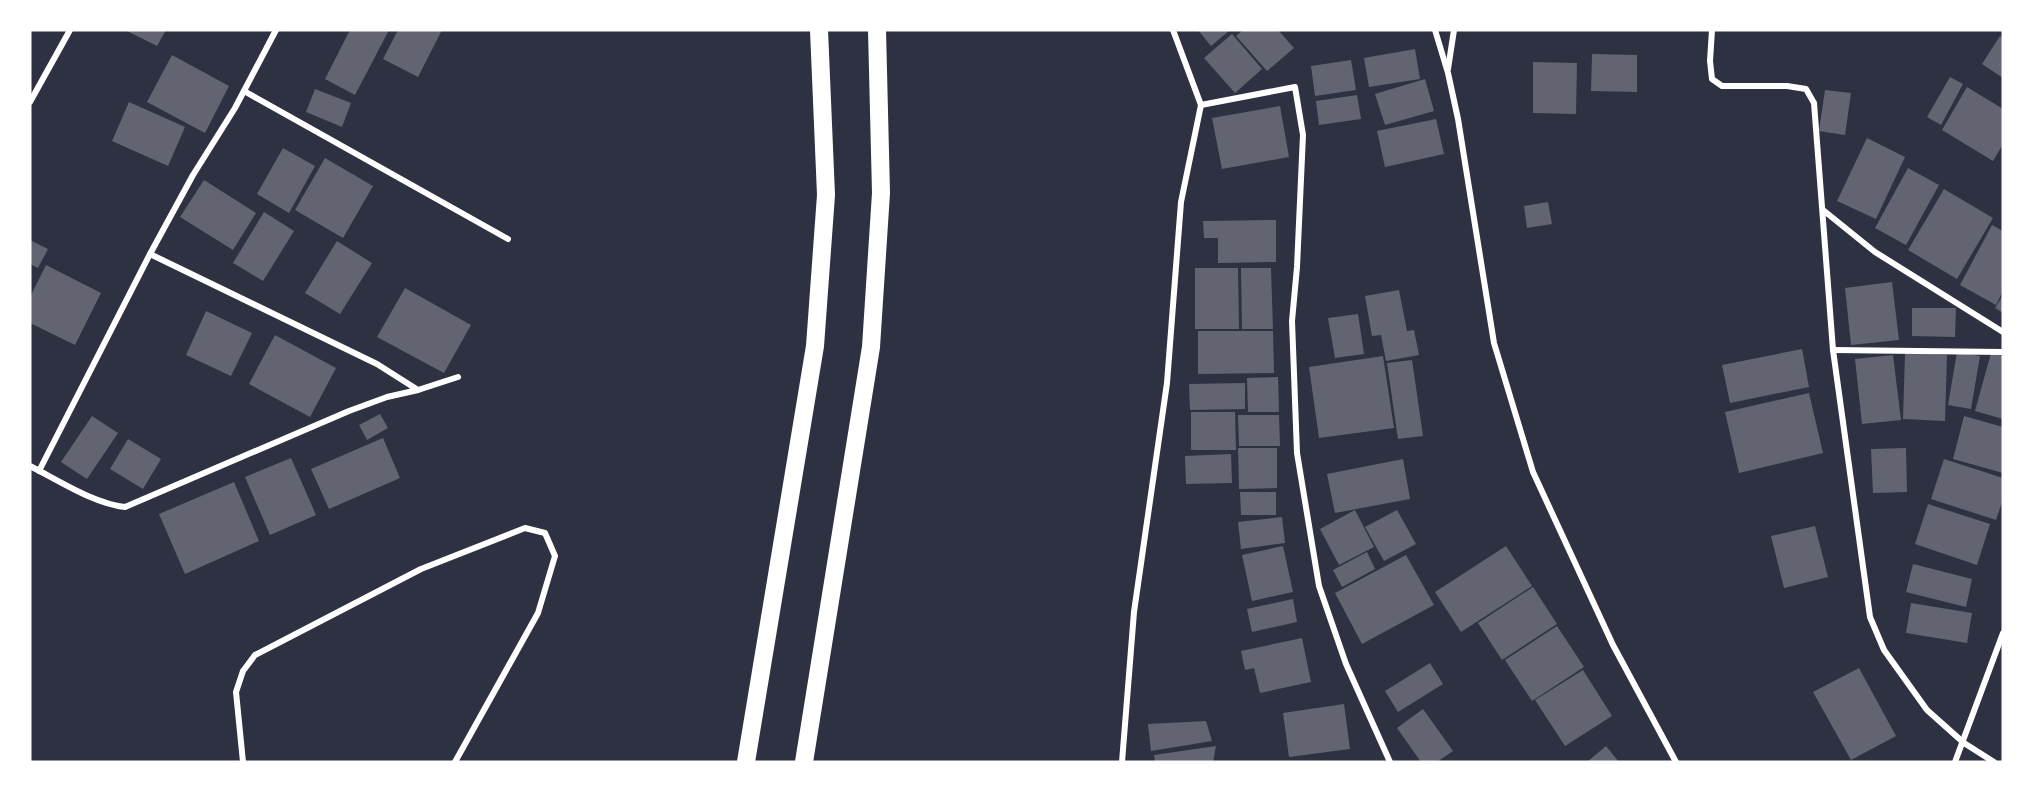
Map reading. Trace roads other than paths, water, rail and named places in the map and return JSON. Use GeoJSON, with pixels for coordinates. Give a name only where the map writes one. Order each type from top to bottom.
{"type":"FeatureCollection","features":[{"type":"Feature","properties":{"kind":"highway"},"geometry":{"type":"LineString","coordinates":[[746,762],[815,346],[826,195],[819,30]]}},
{"type":"Feature","properties":{"kind":"highway"},"geometry":{"type":"LineString","coordinates":[[804,762],[871,347],[882,193],[877,30]]}},
{"type":"Feature","properties":{"kind":"street"},"geometry":{"type":"LineString","coordinates":[[30,102],[70,30]]}},
{"type":"Feature","properties":{"kind":"street"},"geometry":{"type":"LineString","coordinates":[[39,471],[150,254],[244,92],[276,30]]}},
{"type":"Feature","properties":{"kind":"street"},"geometry":{"type":"LineString","coordinates":[[1122,762],[1134,612],[1167,383],[1180,202],[1202,105],[1173,30]]}},
{"type":"Feature","properties":{"kind":"street"},"geometry":{"type":"LineString","coordinates":[[1435,30],[1448,73],[1458,119],[1494,343],[1533,472],[1613,645],[1676,762]]}},
{"type":"Feature","properties":{"kind":"street"},"geometry":{"type":"LineString","coordinates":[[1448,73],[1454,30]]}},
{"type":"Feature","properties":{"kind":"street"},"geometry":{"type":"LineString","coordinates":[[1712,30],[1710,61],[1712,79],[1722,86],[1786,86],[1806,89],[1814,103],[1833,350],[1870,617],[1884,650],[1927,710],[1964,743],[1994,762]]}},
{"type":"Feature","properties":{"kind":"street"},"geometry":{"type":"LineString","coordinates":[[1202,105],[1295,87],[1303,135],[1297,267],[1292,321],[1297,453],[1319,586],[1346,664],[1390,762]]}},
{"type":"Feature","properties":{"kind":"street"},"geometry":{"type":"LineString","coordinates":[[244,92],[508,239]]}},
{"type":"Feature","properties":{"kind":"street"},"geometry":{"type":"LineString","coordinates":[[1822,210],[1875,252],[2003,332]]}},
{"type":"Feature","properties":{"kind":"street"},"geometry":{"type":"LineString","coordinates":[[150,254],[377,364],[418,390]]}},
{"type":"Feature","properties":{"kind":"street"},"geometry":{"type":"LineString","coordinates":[[1833,350],[2003,352]]}},
{"type":"Feature","properties":{"kind":"street"},"geometry":{"type":"LineString","coordinates":[[30,466],[99,501],[125,507],[387,396],[418,390],[458,377]]}},
{"type":"Feature","properties":{"kind":"street"},"geometry":{"type":"LineString","coordinates":[[243,762],[236,692],[243,670],[255,654],[421,569],[525,528],[545,533],[555,556],[538,613],[455,762]]}},
{"type":"Feature","properties":{"kind":"street"},"geometry":{"type":"LineString","coordinates":[[1955,762],[1964,743],[2003,633]]}}]}
